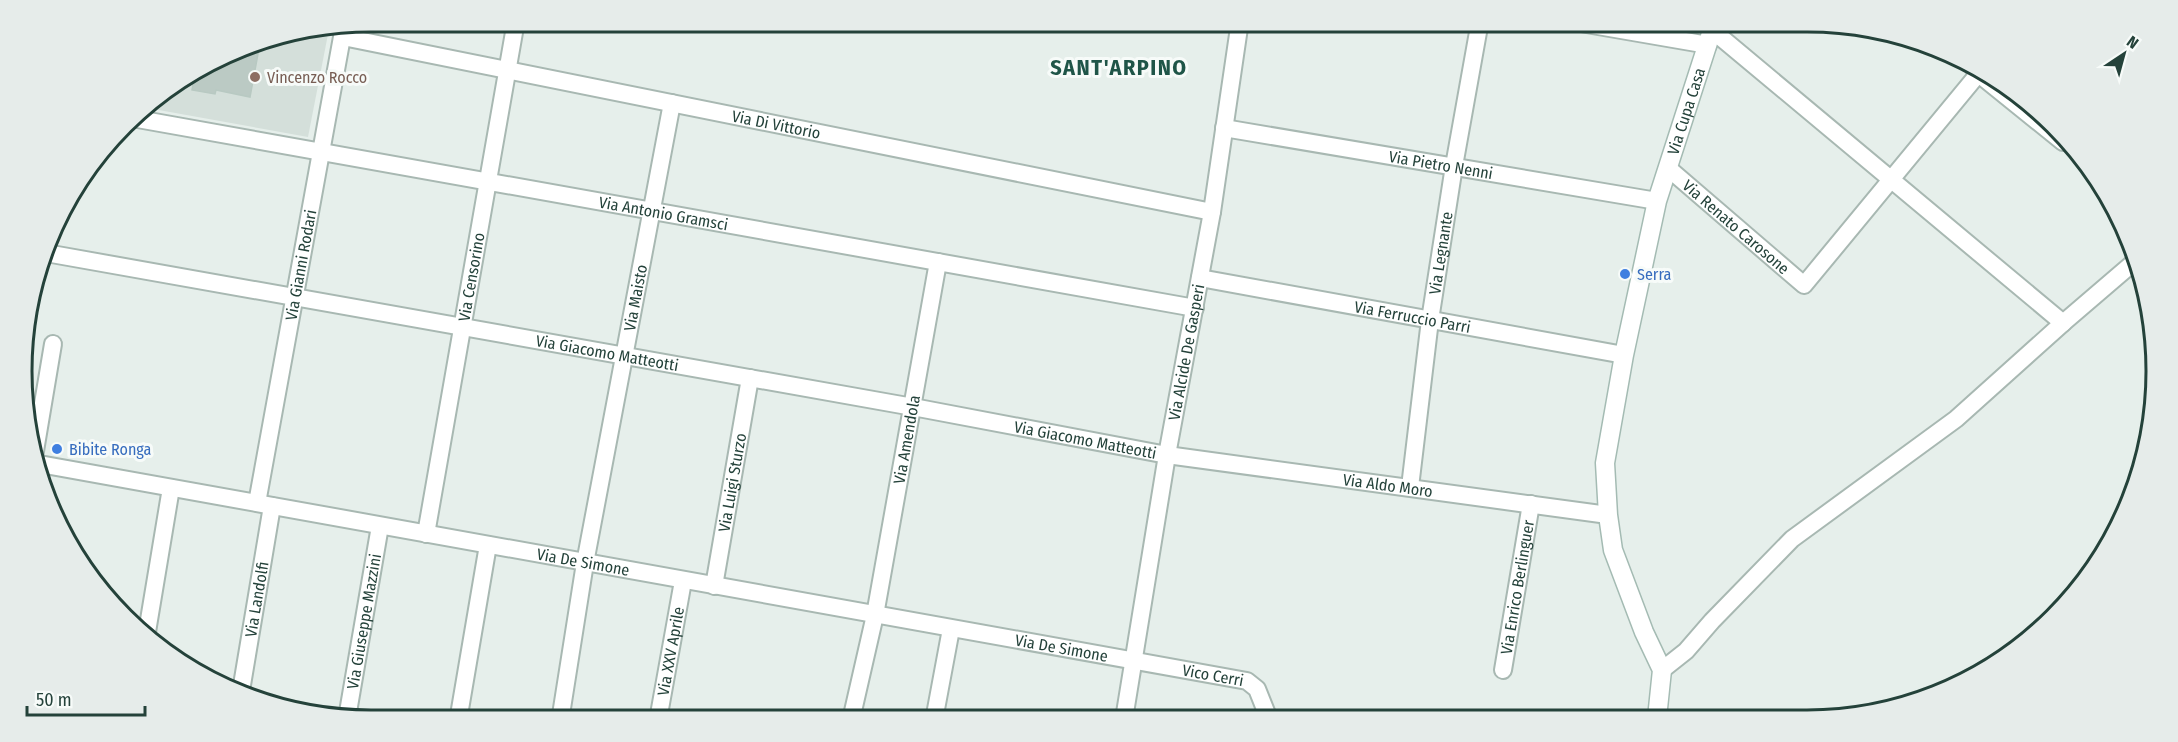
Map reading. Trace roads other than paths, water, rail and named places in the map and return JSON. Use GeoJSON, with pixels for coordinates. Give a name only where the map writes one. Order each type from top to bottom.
{"type":"FeatureCollection","features":[{"type":"Feature","properties":{"kind":"street","name":"Via Di Vittorio"},"geometry":{"type":"LineString","coordinates":[[348,32],[507,70],[1212,212]]}},
{"type":"Feature","properties":{"kind":"street","name":"Via Censorino"},"geometry":{"type":"LineString","coordinates":[[426,534],[514,32]]}},
{"type":"Feature","properties":{"kind":"street","name":"Via Alcide De Gasperi"},"geometry":{"type":"LineString","coordinates":[[1126,710],[1167,455],[1212,212],[1238,32]]}},
{"type":"Feature","properties":{"kind":"street","name":"Via Legnante"},"geometry":{"type":"LineString","coordinates":[[1410,487],[1430,320],[1454,165],[1478,32]]}},
{"type":"Feature","properties":{"kind":"street","name":"Via Cupa Casa"},"geometry":{"type":"LineString","coordinates":[[1662,670],[1644,632],[1613,550],[1605,463],[1624,355],[1658,201],[1712,32]]}},
{"type":"Feature","properties":{"kind":"street"},"geometry":{"type":"LineString","coordinates":[[1712,32],[2063,323]]}},
{"type":"Feature","properties":{"kind":"street","name":"Via Gianni Rodari"},"geometry":{"type":"LineString","coordinates":[[265,505],[295,297],[343,33]]}},
{"type":"Feature","properties":{"kind":"street"},"geometry":{"type":"LineString","coordinates":[[1892,180],[1975,76]]}},
{"type":"Feature","properties":{"kind":"street"},"geometry":{"type":"LineString","coordinates":[[2012,100],[2031,116]]}},
{"type":"Feature","properties":{"kind":"street","name":"Via Maisto"},"geometry":{"type":"LineString","coordinates":[[562,710],[585,563],[672,103]]}},
{"type":"Feature","properties":{"kind":"street","name":"Via Antonio Gramsci"},"geometry":{"type":"LineString","coordinates":[[143,120],[1195,308]]}},
{"type":"Feature","properties":{"kind":"street","name":"Via Pietro Nenni"},"geometry":{"type":"LineString","coordinates":[[1224,128],[1658,201]]}},
{"type":"Feature","properties":{"kind":"street","name":"Via Renato Carosone"},"geometry":{"type":"LineString","coordinates":[[1668,168],[1804,285],[1892,180]]}},
{"type":"Feature","properties":{"kind":"street","name":"Via Giacomo Matteotti"},"geometry":{"type":"LineString","coordinates":[[53,254],[913,407],[1167,455]]}},
{"type":"Feature","properties":{"kind":"street","name":"Via Amendola"},"geometry":{"type":"LineString","coordinates":[[853,710],[875,615],[938,262]]}},
{"type":"Feature","properties":{"kind":"street"},"geometry":{"type":"LineString","coordinates":[[1658,710],[1662,670],[1686,651],[1792,539],[1956,419],[2129,266]]}},
{"type":"Feature","properties":{"kind":"street","name":"Via Ferruccio Parri"},"geometry":{"type":"LineString","coordinates":[[1200,278],[1624,355]]}},
{"type":"Feature","properties":{"kind":"street"},"geometry":{"type":"LineString","coordinates":[[38,437],[52,344]]}},
{"type":"Feature","properties":{"kind":"street","name":"Via Luigi Sturzo"},"geometry":{"type":"LineString","coordinates":[[714,586],[750,378]]}},
{"type":"Feature","properties":{"kind":"street","name":"Via Aldo Moro"},"geometry":{"type":"LineString","coordinates":[[1167,455],[1608,515]]}},
{"type":"Feature","properties":{"kind":"street","name":"Via De Simone"},"geometry":{"type":"LineString","coordinates":[[45,465],[1134,662]]}},
{"type":"Feature","properties":{"kind":"street"},"geometry":{"type":"LineString","coordinates":[[148,627],[171,488]]}},
{"type":"Feature","properties":{"kind":"street","name":"Via Enrico Berlinguer"},"geometry":{"type":"LineString","coordinates":[[1503,670],[1531,504]]}},
{"type":"Feature","properties":{"kind":"street","name":"Via Landolfi"},"geometry":{"type":"LineString","coordinates":[[242,685],[265,505]]}},
{"type":"Feature","properties":{"kind":"street","name":"Via Giuseppe Mazzini"},"geometry":{"type":"LineString","coordinates":[[348,710],[380,526]]}},
{"type":"Feature","properties":{"kind":"street"},"geometry":{"type":"LineString","coordinates":[[460,710],[488,545]]}},
{"type":"Feature","properties":{"kind":"street","name":"Via XXV Aprile"},"geometry":{"type":"LineString","coordinates":[[660,710],[683,580]]}},
{"type":"Feature","properties":{"kind":"street"},"geometry":{"type":"LineString","coordinates":[[935,710],[951,629]]}},
{"type":"Feature","properties":{"kind":"street","name":"Vico Cerri"},"geometry":{"type":"LineString","coordinates":[[1134,662],[1247,681],[1257,689],[1265,710]]}},
{"type":"Feature","properties":{"kind":"place","name":"Vincenzo Rocco"},"geometry":{"type":"Point","coordinates":[255,77]}},
{"type":"Feature","properties":{"kind":"place","name":"Serra"},"geometry":{"type":"Point","coordinates":[1625,274]}},
{"type":"Feature","properties":{"kind":"place","name":"Bibite Ronga"},"geometry":{"type":"Point","coordinates":[57,449]}},
{"type":"Feature","properties":{"kind":"district","name":"SANT'ARPINO"},"geometry":{"type":"Point","coordinates":[1119,67]}}]}
